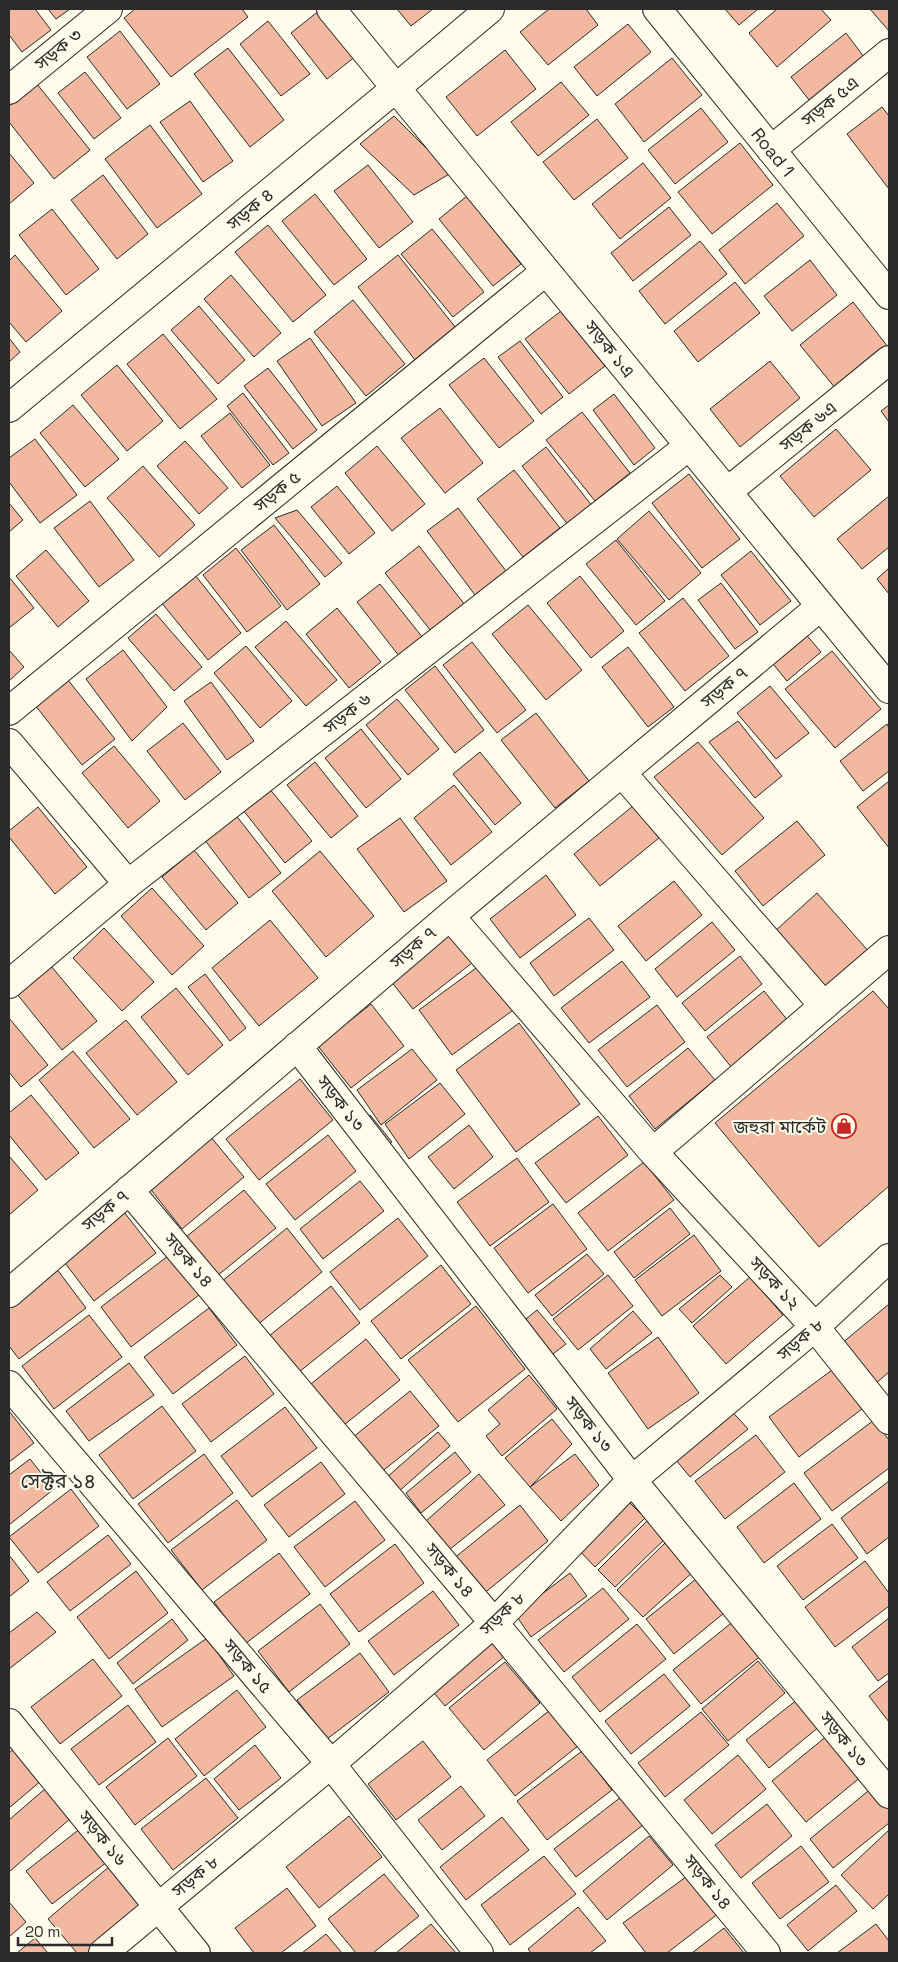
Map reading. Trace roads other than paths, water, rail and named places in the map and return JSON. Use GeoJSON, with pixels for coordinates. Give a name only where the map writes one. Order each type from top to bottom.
{"type":"FeatureCollection","features":[{"type":"Feature","properties":{"kind":"street","name":"সড়ক ৩"},"geometry":{"type":"LineString","coordinates":[[9,90],[108,9]]}},
{"type":"Feature","properties":{"kind":"street","name":"সড়ক ১এ"},"geometry":{"type":"LineString","coordinates":[[331,9],[889,689]]}},
{"type":"Feature","properties":{"kind":"street","name":"সড়ক ৪"},"geometry":{"type":"LineString","coordinates":[[9,408],[490,9]]}},
{"type":"Feature","properties":{"kind":"street","name":"Road 1"},"geometry":{"type":"LineString","coordinates":[[657,9],[889,294]]}},
{"type":"Feature","properties":{"kind":"street","name":"সড়ক ৫এ"},"geometry":{"type":"LineString","coordinates":[[771,150],[889,53]]}},
{"type":"Feature","properties":{"kind":"street","name":"সড়ক ৫"},"geometry":{"type":"LineString","coordinates":[[9,711],[546,271]]}},
{"type":"Feature","properties":{"kind":"street","name":"সড়ক ৬এ"},"geometry":{"type":"LineString","coordinates":[[727,492],[889,360]]}},
{"type":"Feature","properties":{"kind":"street","name":"সড়ক ৬"},"geometry":{"type":"LineString","coordinates":[[9,984],[128,884],[689,446]]}},
{"type":"Feature","properties":{"kind":"street","name":"সড়ক ৭"},"geometry":{"type":"LineString","coordinates":[[9,1293],[450,916],[821,606]]}},
{"type":"Feature","properties":{"kind":"street"},"geometry":{"type":"LineString","coordinates":[[9,743],[128,884]]}},
{"type":"Feature","properties":{"kind":"street"},"geometry":{"type":"LineString","coordinates":[[622,773],[824,1006]]}},
{"type":"Feature","properties":{"kind":"street","name":"সড়ক ১২"},"geometry":{"type":"LineString","coordinates":[[450,916],[653,1152],[815,1327],[889,1420]]}},
{"type":"Feature","properties":{"kind":"street"},"geometry":{"type":"LineString","coordinates":[[653,1152],[889,950]]}},
{"type":"Feature","properties":{"kind":"street","name":"সড়ক ১৩"},"geometry":{"type":"LineString","coordinates":[[297,1046],[632,1480],[889,1794]]}},
{"type":"Feature","properties":{"kind":"street","name":"সড়ক ১৪"},"geometry":{"type":"LineString","coordinates":[[129,1190],[494,1623],[766,1953]]}},
{"type":"Feature","properties":{"kind":"street","name":"সড়ক ৮"},"geometry":{"type":"LineString","coordinates":[[103,1953],[331,1764],[494,1623],[632,1480],[815,1327],[889,1258]]}},
{"type":"Feature","properties":{"kind":"street","name":"সড়ক ১৫"},"geometry":{"type":"LineString","coordinates":[[9,1385],[331,1764],[479,1953]]}},
{"type":"Feature","properties":{"kind":"street","name":"সড়ক ১৬"},"geometry":{"type":"LineString","coordinates":[[9,1723],[196,1953]]}},
{"type":"Feature","properties":{"kind":"place","name":"জহুরা মার্কেট"},"geometry":{"type":"Point","coordinates":[844,1126]}},
{"type":"Feature","properties":{"kind":"district","name":"সেক্টর ১৪"},"geometry":{"type":"Point","coordinates":[58,1481]}}]}
